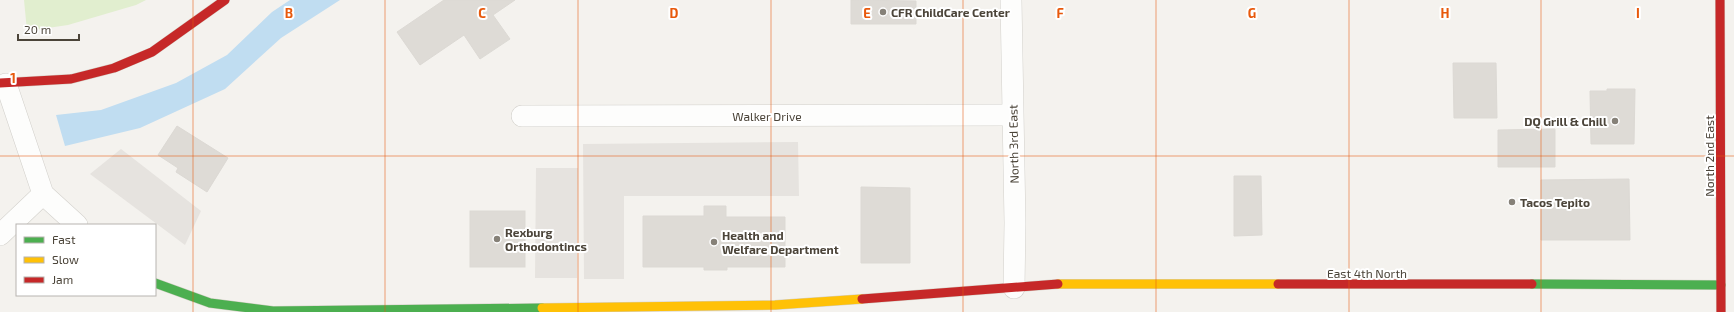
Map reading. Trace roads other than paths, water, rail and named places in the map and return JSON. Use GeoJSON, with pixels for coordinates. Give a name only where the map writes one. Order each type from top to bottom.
{"type":"FeatureCollection","features":[{"type":"Feature","properties":{"kind":"street"},"geometry":{"type":"LineString","coordinates":[[76,224],[42,194],[3,84],[71,79],[114,68],[152,52],[225,0]]}},
{"type":"Feature","properties":{"kind":"street","name":"North 3rd East"},"geometry":{"type":"LineString","coordinates":[[1011,0],[1015,223],[1014,288]]}},
{"type":"Feature","properties":{"kind":"street","name":"North 2nd East"},"geometry":{"type":"LineString","coordinates":[[1720,0],[1727,55],[1721,312]]}},
{"type":"Feature","properties":{"kind":"street","name":"Walker Drive"},"geometry":{"type":"LineString","coordinates":[[522,116],[1012,115]]}},
{"type":"Feature","properties":{"kind":"street"},"geometry":{"type":"LineString","coordinates":[[0,235],[42,194]]}},
{"type":"Feature","properties":{"kind":"street","name":"East 4th North"},"geometry":{"type":"LineString","coordinates":[[156,283],[210,303],[273,311],[775,305],[1070,283],[1721,285]]}},
{"type":"Feature","properties":{"kind":"water"},"geometry":{"type":"Polygon","coordinates":[[[290,0],[340,0],[281,38],[225,89],[140,128],[65,146],[56,115],[101,110],[176,83],[227,55],[272,12],[290,0]]]}},
{"type":"Feature","properties":{"kind":"place","name":"CFR ChildCare Center"},"geometry":{"type":"Point","coordinates":[883,12]}},
{"type":"Feature","properties":{"kind":"place","name":"DQ Grill & Chill"},"geometry":{"type":"Point","coordinates":[1615,121]}},
{"type":"Feature","properties":{"kind":"place","name":"Tacos Tepito"},"geometry":{"type":"Point","coordinates":[1512,202]}},
{"type":"Feature","properties":{"kind":"place","name":"Rexburg Orthodontincs"},"geometry":{"type":"Point","coordinates":[497,239]}},
{"type":"Feature","properties":{"kind":"place","name":"Health and Welfare Department"},"geometry":{"type":"Point","coordinates":[714,242]}}]}
